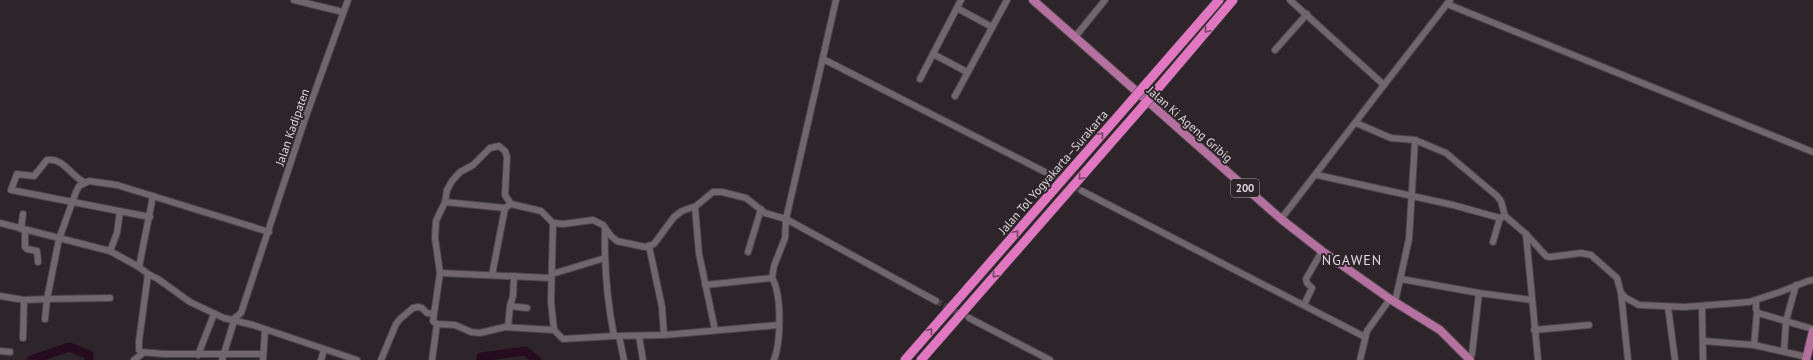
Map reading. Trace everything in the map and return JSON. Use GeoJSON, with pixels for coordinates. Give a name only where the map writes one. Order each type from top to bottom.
{"type":"FeatureCollection","features":[{"type":"Feature","properties":{"kind":"highway","name":"Jalan Tol Yogyakarta–Surakarta"},"geometry":{"type":"LineString","coordinates":[[905,360],[1218,0]]}},
{"type":"Feature","properties":{"kind":"highway","name":"Jalan Tol Yogyakarta–Surakarta"},"geometry":{"type":"LineString","coordinates":[[921,360],[1143,106],[1232,0]]}},
{"type":"Feature","properties":{"kind":"main road","name":"Jalan Ki Ageng Gribig"},"geometry":{"type":"LineString","coordinates":[[1034,0],[1281,219],[1322,251],[1392,301],[1440,330],[1466,358]]}},
{"type":"Feature","properties":{"kind":"main road"},"geometry":{"type":"LineString","coordinates":[[1806,358],[1813,330]]}},
{"type":"Feature","properties":{"kind":"street"},"geometry":{"type":"LineString","coordinates":[[294,0],[343,12]]}},
{"type":"Feature","properties":{"kind":"street","name":"Jalan Kadipaten"},"geometry":{"type":"LineString","coordinates":[[241,313],[312,99],[348,0]]}},
{"type":"Feature","properties":{"kind":"street"},"geometry":{"type":"LineString","coordinates":[[774,360],[778,344],[778,301],[776,284],[772,278],[774,266],[785,238],[786,219],[836,0]]}},
{"type":"Feature","properties":{"kind":"street"},"geometry":{"type":"LineString","coordinates":[[920,79],[960,0]]}},
{"type":"Feature","properties":{"kind":"street"},"geometry":{"type":"LineString","coordinates":[[955,96],[1007,0]]}},
{"type":"Feature","properties":{"kind":"street"},"geometry":{"type":"LineString","coordinates":[[1075,37],[1105,0]]}},
{"type":"Feature","properties":{"kind":"street"},"geometry":{"type":"LineString","coordinates":[[1290,0],[1384,85]]}},
{"type":"Feature","properties":{"kind":"street"},"geometry":{"type":"LineString","coordinates":[[1281,219],[1317,175],[1448,2],[1813,152]]}},
{"type":"Feature","properties":{"kind":"street"},"geometry":{"type":"LineString","coordinates":[[957,8],[992,27]]}},
{"type":"Feature","properties":{"kind":"street"},"geometry":{"type":"LineString","coordinates":[[1275,50],[1306,14]]}},
{"type":"Feature","properties":{"kind":"street"},"geometry":{"type":"LineString","coordinates":[[933,54],[968,72]]}},
{"type":"Feature","properties":{"kind":"street"},"geometry":{"type":"LineString","coordinates":[[823,60],[1045,172]]}},
{"type":"Feature","properties":{"kind":"street"},"geometry":{"type":"LineString","coordinates":[[1356,123],[1390,138],[1415,140],[1446,153],[1497,196],[1501,201],[1502,217],[1493,242]]}},
{"type":"Feature","properties":{"kind":"street"},"geometry":{"type":"LineString","coordinates":[[1360,360],[1365,336],[1392,301],[1401,279],[1409,239],[1415,140]]}},
{"type":"Feature","properties":{"kind":"street"},"geometry":{"type":"LineString","coordinates":[[432,360],[434,319],[440,273],[435,238],[436,221],[445,202],[449,186],[460,172],[476,162],[490,148],[497,146],[503,149],[508,159],[505,195],[511,204],[541,211],[553,223],[564,224],[593,220],[603,225],[610,236],[617,241],[645,247],[654,243],[666,225],[674,217],[682,211],[695,207],[710,193],[718,191],[749,199],[769,214],[786,219],[936,302]]}},
{"type":"Feature","properties":{"kind":"street"},"geometry":{"type":"LineString","coordinates":[[84,182],[71,174],[62,163],[52,159],[47,160],[34,176],[17,174],[11,185],[11,190],[150,217]]}},
{"type":"Feature","properties":{"kind":"street"},"geometry":{"type":"LineString","coordinates":[[1317,175],[1502,217],[1526,234],[1546,256],[1550,257],[1581,253],[1591,255],[1617,278],[1622,293],[1628,360]]}},
{"type":"Feature","properties":{"kind":"street"},"geometry":{"type":"LineString","coordinates":[[45,319],[47,299],[59,239],[79,186],[84,182],[94,181],[117,185],[269,232]]}},
{"type":"Feature","properties":{"kind":"street"},"geometry":{"type":"LineString","coordinates":[[1082,191],[1365,336]]}},
{"type":"Feature","properties":{"kind":"street"},"geometry":{"type":"LineString","coordinates":[[139,267],[153,196]]}},
{"type":"Feature","properties":{"kind":"street"},"geometry":{"type":"LineString","coordinates":[[445,202],[506,208]]}},
{"type":"Feature","properties":{"kind":"street"},"geometry":{"type":"LineString","coordinates":[[492,275],[506,208],[511,204]]}},
{"type":"Feature","properties":{"kind":"street"},"geometry":{"type":"LineString","coordinates":[[695,207],[699,254],[715,330]]}},
{"type":"Feature","properties":{"kind":"street"},"geometry":{"type":"LineString","coordinates":[[748,252],[761,209]]}},
{"type":"Feature","properties":{"kind":"street"},"geometry":{"type":"LineString","coordinates":[[110,251],[117,233],[120,211]]}},
{"type":"Feature","properties":{"kind":"street"},"geometry":{"type":"LineString","coordinates":[[23,214],[25,246],[27,249],[37,251],[38,262]]}},
{"type":"Feature","properties":{"kind":"street"},"geometry":{"type":"LineString","coordinates":[[0,223],[110,251],[158,279],[190,302],[214,314],[357,360]]}},
{"type":"Feature","properties":{"kind":"street"},"geometry":{"type":"LineString","coordinates":[[553,223],[551,276],[553,327],[564,339],[664,335],[778,325]]}},
{"type":"Feature","properties":{"kind":"street"},"geometry":{"type":"LineString","coordinates":[[605,228],[604,258],[608,308],[624,360]]}},
{"type":"Feature","properties":{"kind":"street"},"geometry":{"type":"LineString","coordinates":[[1526,234],[1538,360]]}},
{"type":"Feature","properties":{"kind":"street"},"geometry":{"type":"LineString","coordinates":[[649,246],[662,307],[664,335]]}},
{"type":"Feature","properties":{"kind":"street"},"geometry":{"type":"LineString","coordinates":[[1304,305],[1312,288],[1307,283],[1306,279],[1322,251]]}},
{"type":"Feature","properties":{"kind":"street"},"geometry":{"type":"LineString","coordinates":[[440,273],[551,276],[604,258]]}},
{"type":"Feature","properties":{"kind":"street"},"geometry":{"type":"LineString","coordinates":[[143,353],[140,350],[139,341],[148,274]]}},
{"type":"Feature","properties":{"kind":"street"},"geometry":{"type":"LineString","coordinates":[[508,326],[510,306],[513,296],[514,276]]}},
{"type":"Feature","properties":{"kind":"street"},"geometry":{"type":"LineString","coordinates":[[705,285],[772,278]]}},
{"type":"Feature","properties":{"kind":"street"},"geometry":{"type":"LineString","coordinates":[[1401,279],[1479,293],[1532,300]]}},
{"type":"Feature","properties":{"kind":"street"},"geometry":{"type":"LineString","coordinates":[[1622,293],[1631,302],[1639,305],[1668,307],[1702,306],[1756,300],[1813,280]]}},
{"type":"Feature","properties":{"kind":"street"},"geometry":{"type":"LineString","coordinates":[[1784,351],[1786,321],[1796,285]]}},
{"type":"Feature","properties":{"kind":"street"},"geometry":{"type":"LineString","coordinates":[[1466,358],[1472,354],[1479,293]]}},
{"type":"Feature","properties":{"kind":"street"},"geometry":{"type":"LineString","coordinates":[[0,296],[24,300],[110,298]]}},
{"type":"Feature","properties":{"kind":"street"},"geometry":{"type":"LineString","coordinates":[[23,338],[24,300]]}},
{"type":"Feature","properties":{"kind":"street"},"geometry":{"type":"LineString","coordinates":[[1754,345],[1757,312],[1756,300]]}},
{"type":"Feature","properties":{"kind":"street"},"geometry":{"type":"LineString","coordinates":[[510,306],[527,308]]}},
{"type":"Feature","properties":{"kind":"street"},"geometry":{"type":"LineString","coordinates":[[1702,306],[1703,360]]}},
{"type":"Feature","properties":{"kind":"street"},"geometry":{"type":"LineString","coordinates":[[381,360],[396,324],[412,309],[420,307],[434,319],[456,325],[471,332],[480,333],[508,326],[553,327]]}},
{"type":"Feature","properties":{"kind":"street"},"geometry":{"type":"LineString","coordinates":[[1668,307],[1675,360]]}},
{"type":"Feature","properties":{"kind":"street"},"geometry":{"type":"LineString","coordinates":[[1757,312],[1813,330]]}},
{"type":"Feature","properties":{"kind":"street"},"geometry":{"type":"LineString","coordinates":[[223,357],[233,320],[241,313],[244,323]]}},
{"type":"Feature","properties":{"kind":"street"},"geometry":{"type":"LineString","coordinates":[[198,355],[214,314]]}},
{"type":"Feature","properties":{"kind":"street"},"geometry":{"type":"LineString","coordinates":[[969,318],[1050,360]]}},
{"type":"Feature","properties":{"kind":"street"},"geometry":{"type":"LineString","coordinates":[[1534,330],[1589,325]]}},
{"type":"Feature","properties":{"kind":"street"},"geometry":{"type":"LineString","coordinates":[[134,360],[143,353],[223,357],[263,357],[265,330]]}},
{"type":"Feature","properties":{"kind":"street"},"geometry":{"type":"LineString","coordinates":[[640,336],[643,360]]}},
{"type":"Feature","properties":{"kind":"street"},"geometry":{"type":"LineString","coordinates":[[1703,341],[1754,345],[1784,351],[1806,358]]}},
{"type":"Feature","properties":{"kind":"street"},"geometry":{"type":"LineString","coordinates":[[321,360],[324,350]]}},
{"type":"Feature","properties":{"kind":"street"},"geometry":{"type":"LineString","coordinates":[[0,351],[10,352]]}},
{"type":"Feature","properties":{"kind":"waterway"},"geometry":{"type":"LineString","coordinates":[[31,360],[69,347],[89,355],[89,360]]}},
{"type":"Feature","properties":{"kind":"waterway"},"geometry":{"type":"LineString","coordinates":[[481,360],[481,357],[525,351],[537,360]]}},
{"type":"Feature","properties":{"kind":"tunnel"},"geometry":{"type":"LineString","coordinates":[[1045,172],[1082,191]]}},
{"type":"Feature","properties":{"kind":"tunnel"},"geometry":{"type":"LineString","coordinates":[[936,301],[963,315]]}},
{"type":"Feature","properties":{"kind":"district","name":"NGAWEN"},"geometry":{"type":"Point","coordinates":[1352,260]}}]}
